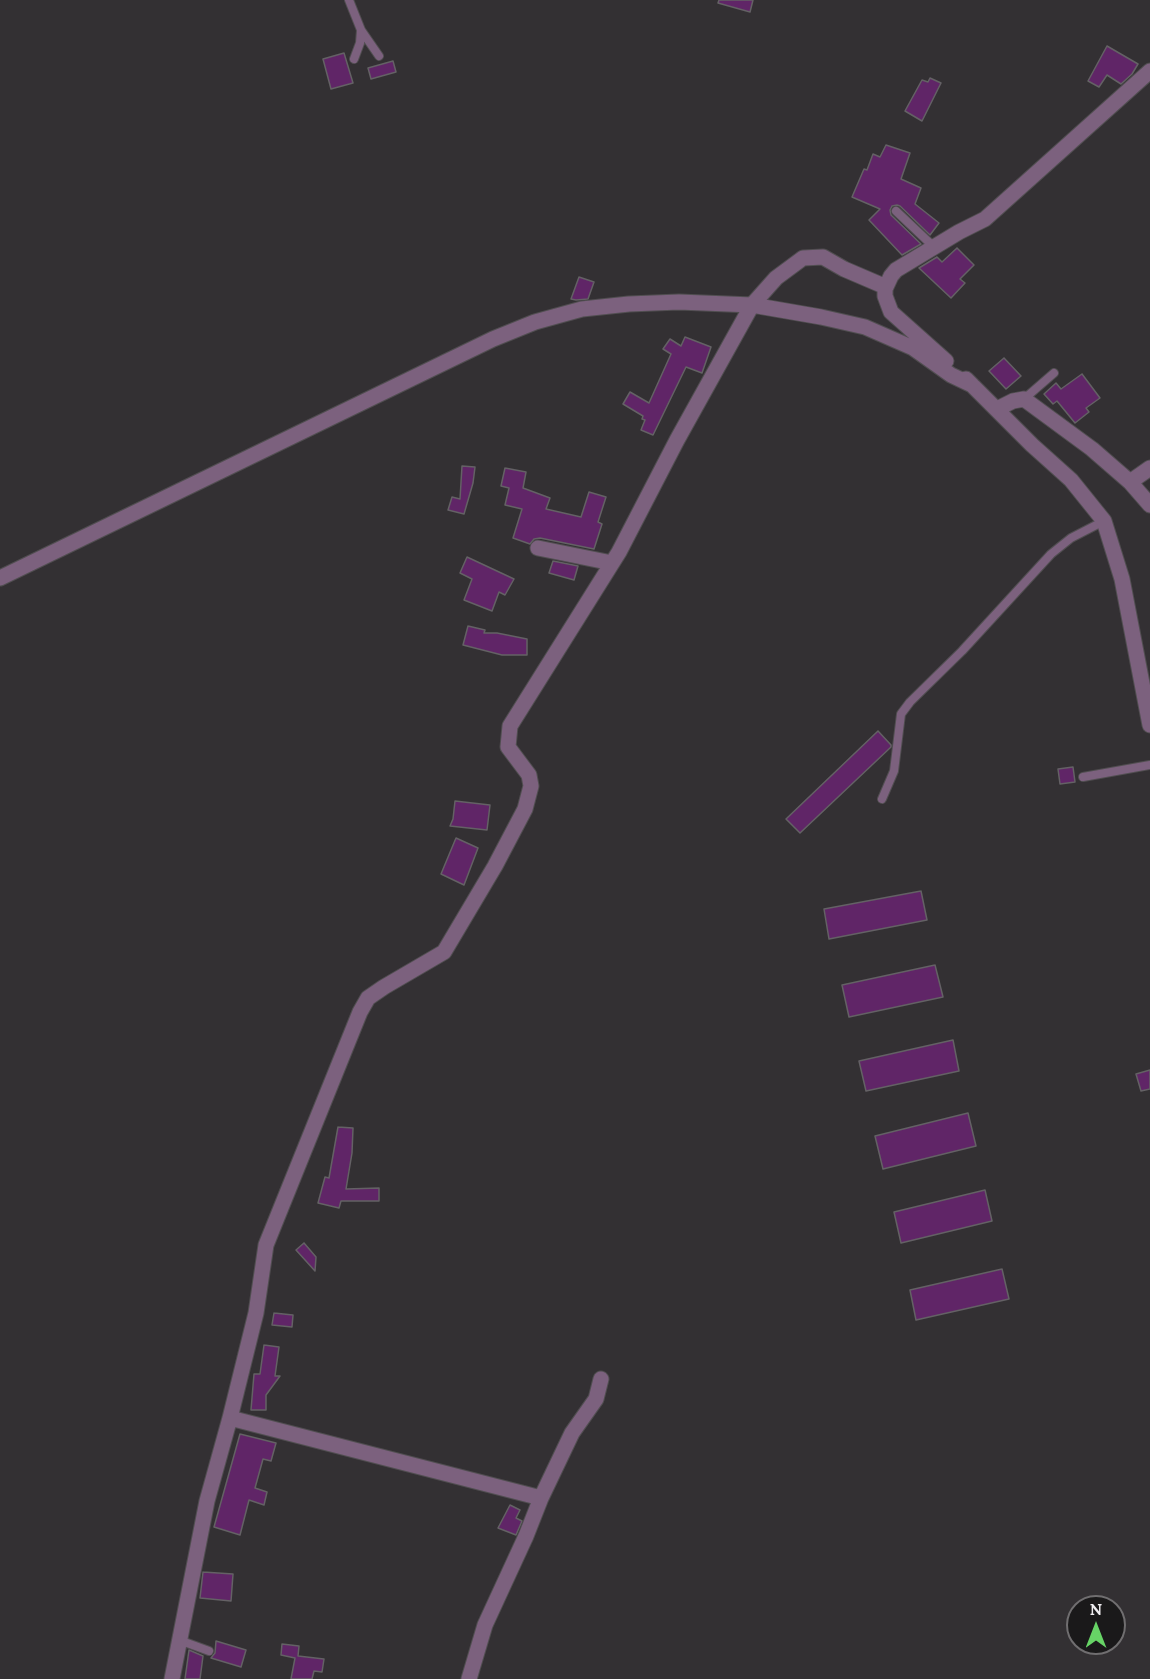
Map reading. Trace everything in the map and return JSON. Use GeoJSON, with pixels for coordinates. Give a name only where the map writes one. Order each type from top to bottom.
{"type":"FeatureCollection","features":[{"type":"Feature","properties":{"kind":"street"},"geometry":{"type":"LineString","coordinates":[[1150,71],[985,219],[896,270],[886,287],[887,303],[891,312],[972,385],[1071,480],[1104,521],[1122,579],[1150,725]]}},
{"type":"Feature","properties":{"kind":"street"},"geometry":{"type":"LineString","coordinates":[[172,1679],[207,1502],[256,1313],[270,1230],[360,1012],[368,999],[376,993],[444,952],[484,886],[530,796],[529,775],[508,747],[510,726],[612,563],[752,304],[776,278],[803,258],[823,256],[844,269],[886,287]]}},
{"type":"Feature","properties":{"kind":"street"},"geometry":{"type":"LineString","coordinates":[[0,578],[482,344],[535,322],[582,309],[679,302],[752,304],[865,327],[913,348],[951,375],[972,385]]}},
{"type":"Feature","properties":{"kind":"street"},"geometry":{"type":"LineString","coordinates":[[997,409],[1013,401],[1024,399],[1092,449],[1130,482],[1150,505]]}},
{"type":"Feature","properties":{"kind":"street"},"geometry":{"type":"LineString","coordinates":[[1130,482],[1150,468]]}},
{"type":"Feature","properties":{"kind":"street"},"geometry":{"type":"LineString","coordinates":[[538,548],[612,563]]}},
{"type":"Feature","properties":{"kind":"street"},"geometry":{"type":"LineString","coordinates":[[469,1679],[485,1625],[560,1454],[596,1399],[601,1379]]}},
{"type":"Feature","properties":{"kind":"street"},"geometry":{"type":"LineString","coordinates":[[230,1418],[541,1498]]}},
{"type":"Feature","properties":{"kind":"lane"},"geometry":{"type":"LineString","coordinates":[[349,0],[361,30],[379,56]]}},
{"type":"Feature","properties":{"kind":"lane"},"geometry":{"type":"LineString","coordinates":[[354,59],[360,43],[361,30]]}},
{"type":"Feature","properties":{"kind":"lane"},"geometry":{"type":"LineString","coordinates":[[896,211],[934,247]]}},
{"type":"Feature","properties":{"kind":"lane"},"geometry":{"type":"LineString","coordinates":[[1024,399],[1054,374]]}},
{"type":"Feature","properties":{"kind":"lane"},"geometry":{"type":"LineString","coordinates":[[882,799],[894,771],[901,714],[910,702],[962,651],[1051,554],[1071,538],[1104,521]]}},
{"type":"Feature","properties":{"kind":"lane"},"geometry":{"type":"LineString","coordinates":[[1083,777],[1150,765]]}},
{"type":"Feature","properties":{"kind":"lane"},"geometry":{"type":"LineString","coordinates":[[179,1640],[209,1651]]}},
{"type":"Feature","properties":{"kind":"building"},"geometry":{"type":"Polygon","coordinates":[[[719,0],[753,0],[750,12],[718,3],[719,0]]]}},
{"type":"Feature","properties":{"kind":"building"},"geometry":{"type":"Polygon","coordinates":[[[1107,46],[1138,64],[1132,74],[1121,84],[1107,75],[1099,87],[1088,81],[1107,46]]]}},
{"type":"Feature","properties":{"kind":"building"},"geometry":{"type":"Polygon","coordinates":[[[344,53],[353,83],[331,89],[323,59],[344,53]]]}},
{"type":"Feature","properties":{"kind":"building"},"geometry":{"type":"Polygon","coordinates":[[[393,61],[396,72],[371,79],[368,68],[393,61]]]}},
{"type":"Feature","properties":{"kind":"building"},"geometry":{"type":"Polygon","coordinates":[[[930,78],[941,83],[922,121],[905,111],[922,80],[928,82],[930,78]]]}},
{"type":"Feature","properties":{"kind":"building"},"geometry":{"type":"Polygon","coordinates":[[[886,145],[910,153],[901,179],[921,188],[915,204],[939,223],[930,235],[900,206],[892,206],[891,215],[921,244],[902,255],[869,220],[880,209],[852,197],[873,154],[880,157],[886,145]]]}},
{"type":"Feature","properties":{"kind":"building"},"geometry":{"type":"Polygon","coordinates":[[[957,248],[974,265],[960,279],[965,283],[951,298],[919,268],[937,257],[942,262],[957,248]]]}},
{"type":"Feature","properties":{"kind":"building"},"geometry":{"type":"Polygon","coordinates":[[[579,277],[594,282],[588,299],[571,299],[579,277]]]}},
{"type":"Feature","properties":{"kind":"building"},"geometry":{"type":"Polygon","coordinates":[[[685,337],[711,347],[702,373],[686,367],[653,435],[641,430],[645,420],[642,419],[643,416],[623,404],[630,392],[649,403],[671,354],[663,349],[670,339],[681,346],[685,337]]]}},
{"type":"Feature","properties":{"kind":"building"},"geometry":{"type":"Polygon","coordinates":[[[1004,358],[1021,376],[1006,389],[989,371],[1004,358]]]}},
{"type":"Feature","properties":{"kind":"building"},"geometry":{"type":"Polygon","coordinates":[[[1082,374],[1100,398],[1086,408],[1089,412],[1075,423],[1057,401],[1053,404],[1044,394],[1056,383],[1061,389],[1082,374]]]}},
{"type":"Feature","properties":{"kind":"building"},"geometry":{"type":"Polygon","coordinates":[[[462,466],[475,467],[464,514],[448,510],[452,497],[460,499],[462,466]]]}},
{"type":"Feature","properties":{"kind":"building"},"geometry":{"type":"Polygon","coordinates":[[[505,468],[526,472],[523,488],[550,498],[546,509],[581,517],[589,492],[606,497],[598,522],[602,524],[594,549],[540,538],[534,539],[530,544],[513,538],[522,509],[505,505],[509,488],[501,486],[505,468]]]}},
{"type":"Feature","properties":{"kind":"building"},"geometry":{"type":"Polygon","coordinates":[[[467,557],[514,579],[505,595],[499,592],[492,611],[464,600],[472,579],[460,573],[467,557]]]}},
{"type":"Feature","properties":{"kind":"building"},"geometry":{"type":"Polygon","coordinates":[[[553,561],[578,566],[574,580],[549,573],[553,561]]]}},
{"type":"Feature","properties":{"kind":"building"},"geometry":{"type":"Polygon","coordinates":[[[468,626],[485,630],[484,633],[527,639],[527,655],[502,655],[463,645],[468,626]]]}},
{"type":"Feature","properties":{"kind":"building"},"geometry":{"type":"Polygon","coordinates":[[[878,731],[891,747],[800,833],[786,819],[878,731]]]}},
{"type":"Feature","properties":{"kind":"building"},"geometry":{"type":"Polygon","coordinates":[[[1073,767],[1075,782],[1060,784],[1058,769],[1073,767]]]}},
{"type":"Feature","properties":{"kind":"building"},"geometry":{"type":"Polygon","coordinates":[[[455,801],[490,805],[487,830],[450,826],[455,801]]]}},
{"type":"Feature","properties":{"kind":"building"},"geometry":{"type":"Polygon","coordinates":[[[456,838],[478,848],[464,885],[441,874],[456,838]]]}},
{"type":"Feature","properties":{"kind":"building"},"geometry":{"type":"Polygon","coordinates":[[[921,891],[927,920],[829,939],[824,909],[921,891]]]}},
{"type":"Feature","properties":{"kind":"building"},"geometry":{"type":"Polygon","coordinates":[[[935,965],[943,997],[849,1017],[842,985],[935,965]]]}},
{"type":"Feature","properties":{"kind":"building"},"geometry":{"type":"Polygon","coordinates":[[[953,1040],[959,1071],[866,1091],[859,1061],[953,1040]]]}},
{"type":"Feature","properties":{"kind":"building"},"geometry":{"type":"Polygon","coordinates":[[[1150,1070],[1150,1089],[1141,1091],[1136,1074],[1150,1070]]]}},
{"type":"Feature","properties":{"kind":"building"},"geometry":{"type":"Polygon","coordinates":[[[968,1113],[976,1146],[883,1169],[875,1136],[968,1113]]]}},
{"type":"Feature","properties":{"kind":"building"},"geometry":{"type":"Polygon","coordinates":[[[338,1127],[353,1128],[352,1153],[346,1189],[379,1188],[379,1201],[341,1201],[339,1208],[318,1203],[325,1177],[329,1178],[338,1127]]]}},
{"type":"Feature","properties":{"kind":"building"},"geometry":{"type":"Polygon","coordinates":[[[985,1190],[992,1221],[901,1243],[894,1212],[985,1190]]]}},
{"type":"Feature","properties":{"kind":"building"},"geometry":{"type":"Polygon","coordinates":[[[304,1243],[316,1257],[315,1271],[296,1250],[304,1243]]]}},
{"type":"Feature","properties":{"kind":"building"},"geometry":{"type":"Polygon","coordinates":[[[1002,1269],[1009,1299],[916,1320],[910,1290],[1002,1269]]]}},
{"type":"Feature","properties":{"kind":"building"},"geometry":{"type":"Polygon","coordinates":[[[274,1313],[293,1315],[292,1327],[272,1325],[274,1313]]]}},
{"type":"Feature","properties":{"kind":"building"},"geometry":{"type":"Polygon","coordinates":[[[264,1345],[279,1347],[275,1376],[280,1376],[266,1395],[266,1410],[251,1410],[254,1374],[260,1374],[264,1345]]]}},
{"type":"Feature","properties":{"kind":"building"},"geometry":{"type":"Polygon","coordinates":[[[240,1434],[276,1443],[271,1461],[263,1459],[255,1488],[267,1492],[264,1505],[249,1500],[240,1535],[214,1527],[240,1434]]]}},
{"type":"Feature","properties":{"kind":"building"},"geometry":{"type":"Polygon","coordinates":[[[510,1505],[520,1510],[516,1518],[522,1521],[516,1535],[498,1528],[510,1505]]]}},
{"type":"Feature","properties":{"kind":"building"},"geometry":{"type":"Polygon","coordinates":[[[203,1572],[233,1574],[231,1601],[200,1598],[203,1572]]]}},
{"type":"Feature","properties":{"kind":"building"},"geometry":{"type":"Polygon","coordinates":[[[216,1641],[246,1650],[241,1667],[211,1658],[215,1653],[216,1641]]]}},
{"type":"Feature","properties":{"kind":"building"},"geometry":{"type":"Polygon","coordinates":[[[282,1644],[299,1646],[298,1656],[324,1659],[322,1672],[314,1671],[312,1679],[291,1679],[295,1658],[281,1655],[282,1644]]]}},
{"type":"Feature","properties":{"kind":"building"},"geometry":{"type":"Polygon","coordinates":[[[189,1650],[203,1656],[200,1679],[185,1679],[189,1650]]]}}]}
